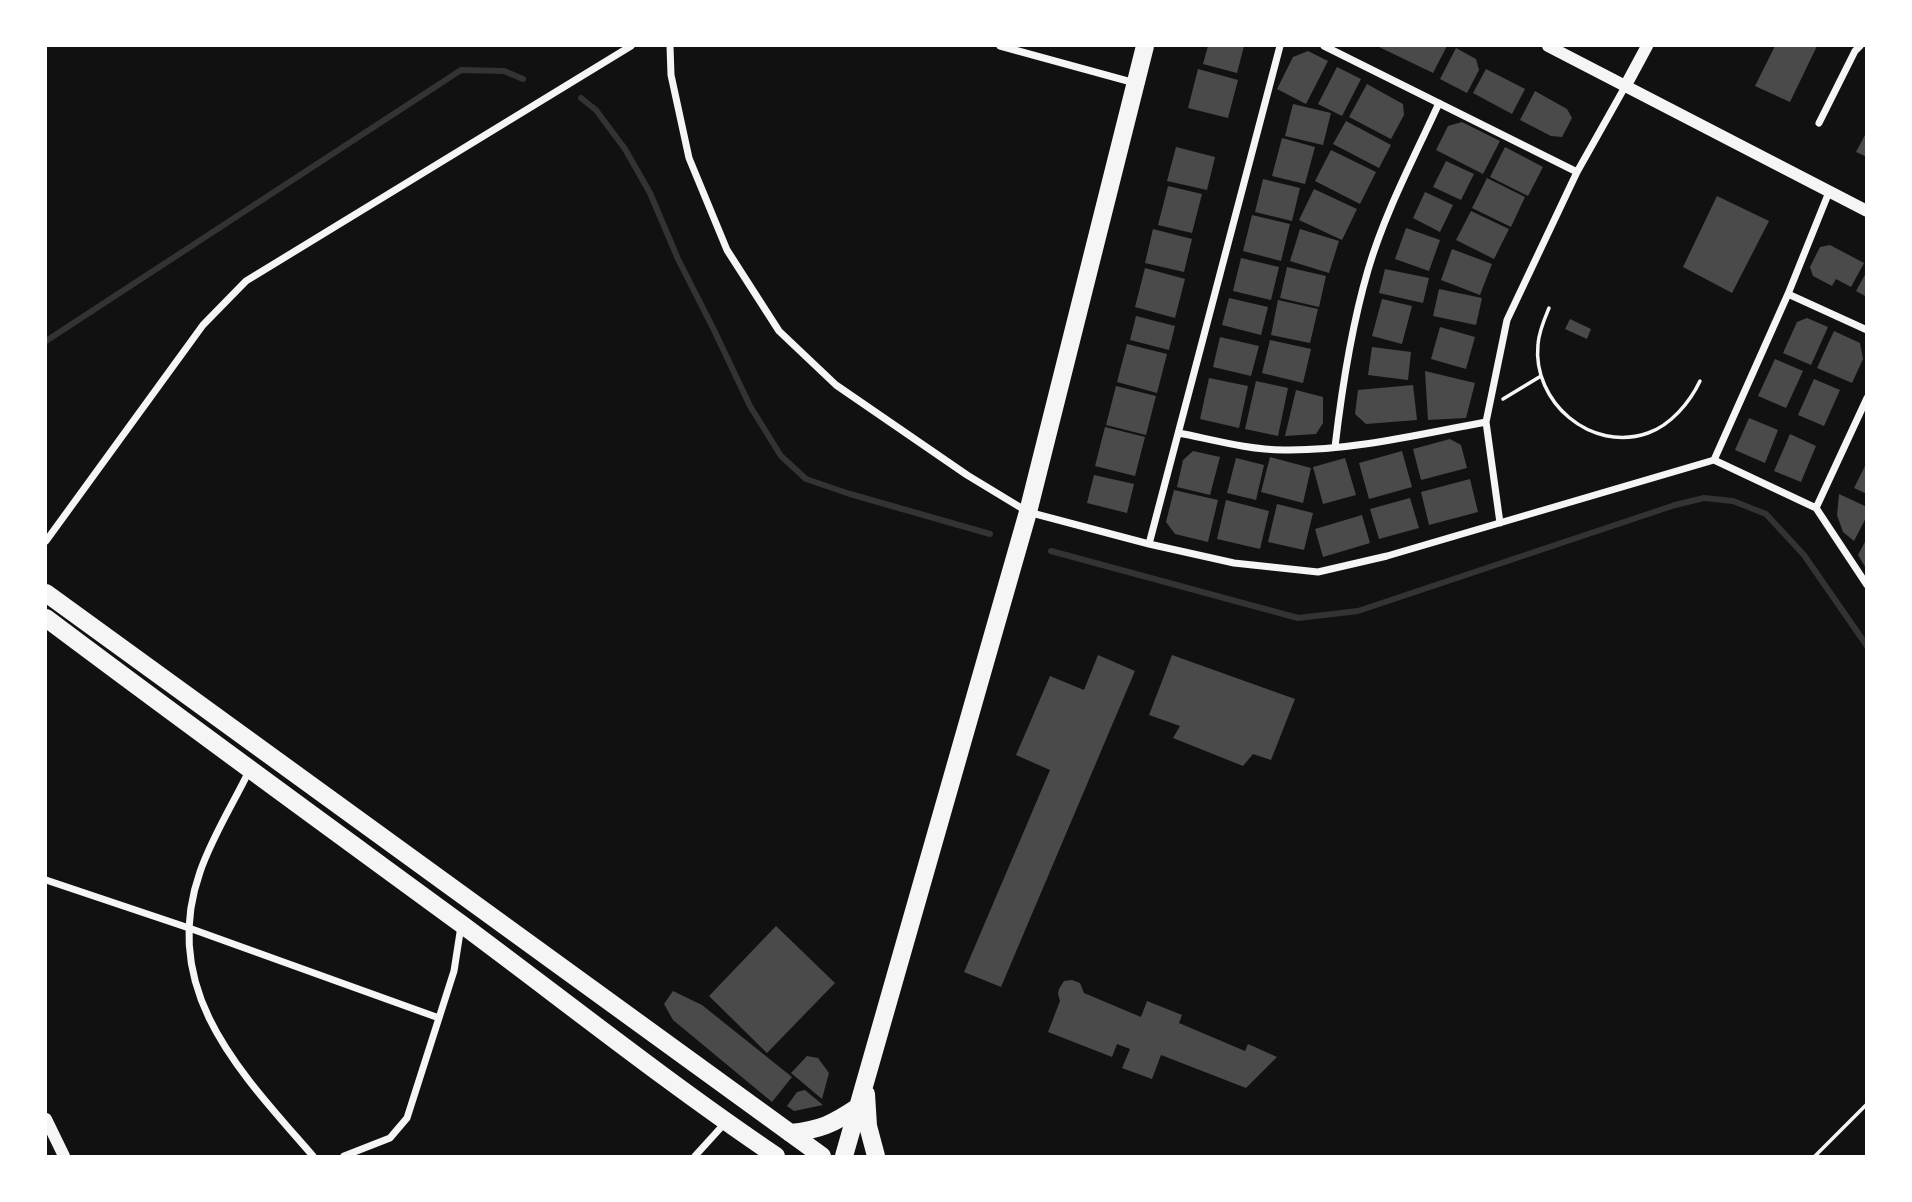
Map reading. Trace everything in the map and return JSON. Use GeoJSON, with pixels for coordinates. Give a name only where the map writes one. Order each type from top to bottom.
{"type":"FeatureCollection","features":[{"type":"Feature","properties":{"kind":"main road"},"geometry":{"type":"LineString","coordinates":[[844,1157],[1028,512],[1145,46]]}},
{"type":"Feature","properties":{"kind":"main road"},"geometry":{"type":"LineString","coordinates":[[46,593],[822,1157]]}},
{"type":"Feature","properties":{"kind":"main road"},"geometry":{"type":"LineString","coordinates":[[46,618],[249,771],[776,1157]]}},
{"type":"Feature","properties":{"kind":"main road"},"geometry":{"type":"LineString","coordinates":[[865,1084],[868,1126],[876,1157]]}},
{"type":"Feature","properties":{"kind":"main road"},"geometry":{"type":"LineString","coordinates":[[790,1133],[827,1127],[858,1107]]}},
{"type":"Feature","properties":{"kind":"street"},"geometry":{"type":"LineString","coordinates":[[46,541],[203,325],[246,281],[631,46]]}},
{"type":"Feature","properties":{"kind":"street"},"geometry":{"type":"LineString","coordinates":[[670,46],[671,75],[689,158],[727,250],[779,331],[836,385],[967,475],[1028,512],[1234,563],[1318,572],[1387,556],[1714,460],[1815,508],[1867,585]]}},
{"type":"Feature","properties":{"kind":"street"},"geometry":{"type":"LineString","coordinates":[[999,46],[1136,83]]}},
{"type":"Feature","properties":{"kind":"street"},"geometry":{"type":"LineString","coordinates":[[1149,544],[1280,46]]}},
{"type":"Feature","properties":{"kind":"street"},"geometry":{"type":"LineString","coordinates":[[1324,46],[1577,172]]}},
{"type":"Feature","properties":{"kind":"street"},"geometry":{"type":"LineString","coordinates":[[1548,46],[1867,211]]}},
{"type":"Feature","properties":{"kind":"street"},"geometry":{"type":"LineString","coordinates":[[1500,523],[1486,422],[1507,320],[1577,172],[1647,46]]}},
{"type":"Feature","properties":{"kind":"street"},"geometry":{"type":"LineString","coordinates":[[1819,123],[1860,46]]}},
{"type":"Feature","properties":{"kind":"street"},"geometry":{"type":"LineString","coordinates":[[1335,447],[1345,366],[1368,268],[1388,213],[1439,103]]}},
{"type":"Feature","properties":{"kind":"street"},"geometry":{"type":"LineString","coordinates":[[1714,460],[1788,294],[1829,192]]}},
{"type":"Feature","properties":{"kind":"street"},"geometry":{"type":"LineString","coordinates":[[1788,294],[1867,330]]}},
{"type":"Feature","properties":{"kind":"street"},"geometry":{"type":"LineString","coordinates":[[1815,508],[1867,398]]}},
{"type":"Feature","properties":{"kind":"street"},"geometry":{"type":"LineString","coordinates":[[1179,433],[1251,448],[1285,450],[1335,447],[1486,422]]}},
{"type":"Feature","properties":{"kind":"street"},"geometry":{"type":"LineString","coordinates":[[249,771],[200,870],[188,941],[194,983],[217,1035],[244,1075],[313,1157]]}},
{"type":"Feature","properties":{"kind":"street"},"geometry":{"type":"LineString","coordinates":[[46,880],[190,928],[439,1018]]}},
{"type":"Feature","properties":{"kind":"street"},"geometry":{"type":"LineString","coordinates":[[344,1157],[390,1138],[407,1118],[454,971],[461,924]]}},
{"type":"Feature","properties":{"kind":"street"},"geometry":{"type":"LineString","coordinates":[[46,1119],[64,1157]]}},
{"type":"Feature","properties":{"kind":"street"},"geometry":{"type":"LineString","coordinates":[[695,1157],[726,1122]]}},
{"type":"Feature","properties":{"kind":"path"},"geometry":{"type":"LineString","coordinates":[[1549,308],[1538,343],[1541,376],[1553,400],[1572,422],[1593,432],[1615,436],[1649,433],[1677,414],[1700,381]]}},
{"type":"Feature","properties":{"kind":"path"},"geometry":{"type":"LineString","coordinates":[[1489,407],[1541,376]]}},
{"type":"Feature","properties":{"kind":"path"},"geometry":{"type":"LineString","coordinates":[[1815,1157],[1867,1104]]}},
{"type":"Feature","properties":{"kind":"building"},"geometry":{"type":"Polygon","coordinates":[[[1208,46],[1244,46],[1237,73],[1203,64],[1208,46]]]}},
{"type":"Feature","properties":{"kind":"building"},"geometry":{"type":"Polygon","coordinates":[[[1377,46],[1447,46],[1433,73],[1377,46]]]}},
{"type":"Feature","properties":{"kind":"building"},"geometry":{"type":"Polygon","coordinates":[[[1775,46],[1817,46],[1790,102],[1755,86],[1775,46]]]}},
{"type":"Feature","properties":{"kind":"building"},"geometry":{"type":"Polygon","coordinates":[[[1456,48],[1476,59],[1479,70],[1467,93],[1440,79],[1456,48]]]}},
{"type":"Feature","properties":{"kind":"building"},"geometry":{"type":"Polygon","coordinates":[[[1308,51],[1328,61],[1306,104],[1277,89],[1293,57],[1308,51]]]}},
{"type":"Feature","properties":{"kind":"building"},"geometry":{"type":"Polygon","coordinates":[[[1337,67],[1361,79],[1342,116],[1318,104],[1337,67]]]}},
{"type":"Feature","properties":{"kind":"building"},"geometry":{"type":"Polygon","coordinates":[[[1198,69],[1238,80],[1228,118],[1188,108],[1198,69]]]}},
{"type":"Feature","properties":{"kind":"building"},"geometry":{"type":"Polygon","coordinates":[[[1486,69],[1525,89],[1512,114],[1473,93],[1486,69]]]}},
{"type":"Feature","properties":{"kind":"building"},"geometry":{"type":"Polygon","coordinates":[[[1367,84],[1403,104],[1404,115],[1391,139],[1349,117],[1367,84]]]}},
{"type":"Feature","properties":{"kind":"building"},"geometry":{"type":"Polygon","coordinates":[[[1535,91],[1567,109],[1572,118],[1562,137],[1551,136],[1520,120],[1535,91]]]}},
{"type":"Feature","properties":{"kind":"building"},"geometry":{"type":"Polygon","coordinates":[[[1293,104],[1331,113],[1323,145],[1285,136],[1293,104]]]}},
{"type":"Feature","properties":{"kind":"building"},"geometry":{"type":"Polygon","coordinates":[[[1346,121],[1391,145],[1379,168],[1333,144],[1346,121]]]}},
{"type":"Feature","properties":{"kind":"building"},"geometry":{"type":"Polygon","coordinates":[[[1462,122],[1500,141],[1483,174],[1436,150],[1448,126],[1462,122]]]}},
{"type":"Feature","properties":{"kind":"building"},"geometry":{"type":"Polygon","coordinates":[[[1867,131],[1867,157],[1856,152],[1867,131]]]}},
{"type":"Feature","properties":{"kind":"building"},"geometry":{"type":"Polygon","coordinates":[[[1282,138],[1315,147],[1305,184],[1272,176],[1282,138]]]}},
{"type":"Feature","properties":{"kind":"building"},"geometry":{"type":"Polygon","coordinates":[[[1176,147],[1215,157],[1207,190],[1167,181],[1176,147]]]}},
{"type":"Feature","properties":{"kind":"building"},"geometry":{"type":"Polygon","coordinates":[[[1505,147],[1543,167],[1528,196],[1490,177],[1505,147]]]}},
{"type":"Feature","properties":{"kind":"building"},"geometry":{"type":"Polygon","coordinates":[[[1331,150],[1376,172],[1360,204],[1315,181],[1331,150]]]}},
{"type":"Feature","properties":{"kind":"building"},"geometry":{"type":"Polygon","coordinates":[[[1446,161],[1474,174],[1461,200],[1433,187],[1446,161]]]}},
{"type":"Feature","properties":{"kind":"building"},"geometry":{"type":"Polygon","coordinates":[[[1487,178],[1525,197],[1511,227],[1472,208],[1487,178]]]}},
{"type":"Feature","properties":{"kind":"building"},"geometry":{"type":"Polygon","coordinates":[[[1263,179],[1300,188],[1292,221],[1255,212],[1263,179]]]}},
{"type":"Feature","properties":{"kind":"building"},"geometry":{"type":"Polygon","coordinates":[[[1168,186],[1202,194],[1192,233],[1158,225],[1168,186]]]}},
{"type":"Feature","properties":{"kind":"building"},"geometry":{"type":"Polygon","coordinates":[[[1314,189],[1357,209],[1342,240],[1299,220],[1314,189]]]}},
{"type":"Feature","properties":{"kind":"building"},"geometry":{"type":"Polygon","coordinates":[[[1425,192],[1453,205],[1440,232],[1413,218],[1425,192]]]}},
{"type":"Feature","properties":{"kind":"building"},"geometry":{"type":"Polygon","coordinates":[[[1717,196],[1769,221],[1732,293],[1683,267],[1717,196]]]}},
{"type":"Feature","properties":{"kind":"building"},"geometry":{"type":"Polygon","coordinates":[[[1471,211],[1509,229],[1494,259],[1456,240],[1471,211]]]}},
{"type":"Feature","properties":{"kind":"building"},"geometry":{"type":"Polygon","coordinates":[[[1252,215],[1290,224],[1281,261],[1243,251],[1252,215]]]}},
{"type":"Feature","properties":{"kind":"building"},"geometry":{"type":"Polygon","coordinates":[[[1406,228],[1440,240],[1429,271],[1395,259],[1406,228]]]}},
{"type":"Feature","properties":{"kind":"building"},"geometry":{"type":"Polygon","coordinates":[[[1153,229],[1192,239],[1184,272],[1145,263],[1153,229]]]}},
{"type":"Feature","properties":{"kind":"building"},"geometry":{"type":"Polygon","coordinates":[[[1300,229],[1339,241],[1329,273],[1290,261],[1300,229]]]}},
{"type":"Feature","properties":{"kind":"building"},"geometry":{"type":"Polygon","coordinates":[[[1830,245],[1864,263],[1851,287],[1836,279],[1832,286],[1813,276],[1810,267],[1820,247],[1830,245]]]}},
{"type":"Feature","properties":{"kind":"building"},"geometry":{"type":"Polygon","coordinates":[[[1452,249],[1492,264],[1480,295],[1441,280],[1452,249]]]}},
{"type":"Feature","properties":{"kind":"building"},"geometry":{"type":"Polygon","coordinates":[[[1241,258],[1279,267],[1271,300],[1233,291],[1241,258]]]}},
{"type":"Feature","properties":{"kind":"building"},"geometry":{"type":"Polygon","coordinates":[[[1287,267],[1326,276],[1319,307],[1280,298],[1287,267]]]}},
{"type":"Feature","properties":{"kind":"building"},"geometry":{"type":"Polygon","coordinates":[[[1145,268],[1185,279],[1175,318],[1135,307],[1145,268]]]}},
{"type":"Feature","properties":{"kind":"building"},"geometry":{"type":"Polygon","coordinates":[[[1385,269],[1429,278],[1423,303],[1379,293],[1385,269]]]}},
{"type":"Feature","properties":{"kind":"building"},"geometry":{"type":"Polygon","coordinates":[[[1867,271],[1867,297],[1856,291],[1867,271]]]}},
{"type":"Feature","properties":{"kind":"building"},"geometry":{"type":"Polygon","coordinates":[[[1439,289],[1482,298],[1476,325],[1433,316],[1439,289]]]}},
{"type":"Feature","properties":{"kind":"building"},"geometry":{"type":"Polygon","coordinates":[[[1229,298],[1268,307],[1261,335],[1222,325],[1229,298]]]}},
{"type":"Feature","properties":{"kind":"building"},"geometry":{"type":"Polygon","coordinates":[[[1382,299],[1412,306],[1402,344],[1372,336],[1382,299]]]}},
{"type":"Feature","properties":{"kind":"building"},"geometry":{"type":"Polygon","coordinates":[[[1278,300],[1318,309],[1310,343],[1271,335],[1278,300]]]}},
{"type":"Feature","properties":{"kind":"building"},"geometry":{"type":"Polygon","coordinates":[[[1136,316],[1175,326],[1169,350],[1130,340],[1136,316]]]}},
{"type":"Feature","properties":{"kind":"building"},"geometry":{"type":"Polygon","coordinates":[[[1807,318],[1828,327],[1811,365],[1783,353],[1797,322],[1807,318]]]}},
{"type":"Feature","properties":{"kind":"building"},"geometry":{"type":"Polygon","coordinates":[[[1570,319],[1591,329],[1587,339],[1565,329],[1570,319]]]}},
{"type":"Feature","properties":{"kind":"building"},"geometry":{"type":"Polygon","coordinates":[[[1440,327],[1475,337],[1466,369],[1431,359],[1440,327]]]}},
{"type":"Feature","properties":{"kind":"building"},"geometry":{"type":"Polygon","coordinates":[[[1834,331],[1860,343],[1863,359],[1852,383],[1817,368],[1834,331]]]}},
{"type":"Feature","properties":{"kind":"building"},"geometry":{"type":"Polygon","coordinates":[[[1220,337],[1259,346],[1251,376],[1213,367],[1220,337]]]}},
{"type":"Feature","properties":{"kind":"building"},"geometry":{"type":"Polygon","coordinates":[[[1270,340],[1311,349],[1303,383],[1262,373],[1270,340]]]}},
{"type":"Feature","properties":{"kind":"building"},"geometry":{"type":"Polygon","coordinates":[[[1127,344],[1167,354],[1157,393],[1117,382],[1127,344]]]}},
{"type":"Feature","properties":{"kind":"building"},"geometry":{"type":"Polygon","coordinates":[[[1372,347],[1411,352],[1408,380],[1368,375],[1372,347]]]}},
{"type":"Feature","properties":{"kind":"building"},"geometry":{"type":"Polygon","coordinates":[[[1775,359],[1803,371],[1786,408],[1758,396],[1775,359]]]}},
{"type":"Feature","properties":{"kind":"building"},"geometry":{"type":"Polygon","coordinates":[[[1425,371],[1475,383],[1466,418],[1428,420],[1425,371]]]}},
{"type":"Feature","properties":{"kind":"building"},"geometry":{"type":"Polygon","coordinates":[[[1209,378],[1248,386],[1239,428],[1200,419],[1209,378]]]}},
{"type":"Feature","properties":{"kind":"building"},"geometry":{"type":"Polygon","coordinates":[[[1814,379],[1840,390],[1824,426],[1798,415],[1814,379]]]}},
{"type":"Feature","properties":{"kind":"building"},"geometry":{"type":"Polygon","coordinates":[[[1256,381],[1288,388],[1278,436],[1245,429],[1256,381]]]}},
{"type":"Feature","properties":{"kind":"building"},"geometry":{"type":"Polygon","coordinates":[[[1413,385],[1417,420],[1366,424],[1355,414],[1358,390],[1413,385]]]}},
{"type":"Feature","properties":{"kind":"building"},"geometry":{"type":"Polygon","coordinates":[[[1116,386],[1156,396],[1146,435],[1106,425],[1116,386]]]}},
{"type":"Feature","properties":{"kind":"building"},"geometry":{"type":"Polygon","coordinates":[[[1296,390],[1323,397],[1323,423],[1316,434],[1285,436],[1296,390]]]}},
{"type":"Feature","properties":{"kind":"building"},"geometry":{"type":"Polygon","coordinates":[[[1749,418],[1778,430],[1765,463],[1735,450],[1749,418]]]}},
{"type":"Feature","properties":{"kind":"building"},"geometry":{"type":"Polygon","coordinates":[[[1105,427],[1145,437],[1135,476],[1095,466],[1105,427]]]}},
{"type":"Feature","properties":{"kind":"building"},"geometry":{"type":"Polygon","coordinates":[[[1790,434],[1816,446],[1801,482],[1774,471],[1790,434]]]}},
{"type":"Feature","properties":{"kind":"building"},"geometry":{"type":"Polygon","coordinates":[[[1450,439],[1461,445],[1467,468],[1421,480],[1413,449],[1450,439]]]}},
{"type":"Feature","properties":{"kind":"building"},"geometry":{"type":"Polygon","coordinates":[[[1193,451],[1220,457],[1210,495],[1177,487],[1183,460],[1193,451]]]}},
{"type":"Feature","properties":{"kind":"building"},"geometry":{"type":"Polygon","coordinates":[[[1402,451],[1412,487],[1369,499],[1359,463],[1402,451]]]}},
{"type":"Feature","properties":{"kind":"building"},"geometry":{"type":"Polygon","coordinates":[[[1270,457],[1311,468],[1303,503],[1261,492],[1270,457]]]}},
{"type":"Feature","properties":{"kind":"building"},"geometry":{"type":"Polygon","coordinates":[[[1236,458],[1264,465],[1256,500],[1227,493],[1236,458]]]}},
{"type":"Feature","properties":{"kind":"building"},"geometry":{"type":"Polygon","coordinates":[[[1345,458],[1356,495],[1323,504],[1313,467],[1345,458]]]}},
{"type":"Feature","properties":{"kind":"building"},"geometry":{"type":"Polygon","coordinates":[[[1867,462],[1867,494],[1854,488],[1867,462]]]}},
{"type":"Feature","properties":{"kind":"building"},"geometry":{"type":"Polygon","coordinates":[[[1094,475],[1134,484],[1127,513],[1087,503],[1094,475]]]}},
{"type":"Feature","properties":{"kind":"building"},"geometry":{"type":"Polygon","coordinates":[[[1470,479],[1478,512],[1429,525],[1421,492],[1470,479]]]}},
{"type":"Feature","properties":{"kind":"building"},"geometry":{"type":"Polygon","coordinates":[[[1174,490],[1218,500],[1208,542],[1175,534],[1166,522],[1174,490]]]}},
{"type":"Feature","properties":{"kind":"building"},"geometry":{"type":"Polygon","coordinates":[[[1839,494],[1867,507],[1867,516],[1854,541],[1843,532],[1837,515],[1839,494]]]}},
{"type":"Feature","properties":{"kind":"building"},"geometry":{"type":"Polygon","coordinates":[[[1410,498],[1419,528],[1379,539],[1370,509],[1410,498]]]}},
{"type":"Feature","properties":{"kind":"building"},"geometry":{"type":"Polygon","coordinates":[[[1226,500],[1269,511],[1260,549],[1217,539],[1226,500]]]}},
{"type":"Feature","properties":{"kind":"building"},"geometry":{"type":"Polygon","coordinates":[[[1277,504],[1313,513],[1304,550],[1268,542],[1277,504]]]}},
{"type":"Feature","properties":{"kind":"building"},"geometry":{"type":"Polygon","coordinates":[[[1362,515],[1370,543],[1323,557],[1315,529],[1362,515]]]}},
{"type":"Feature","properties":{"kind":"building"},"geometry":{"type":"Polygon","coordinates":[[[1867,538],[1867,570],[1858,555],[1867,538]]]}},
{"type":"Feature","properties":{"kind":"building"},"geometry":{"type":"Polygon","coordinates":[[[1098,655],[1135,671],[1001,987],[964,972],[1050,770],[1016,755],[1050,676],[1084,690],[1098,655]]]}},
{"type":"Feature","properties":{"kind":"building"},"geometry":{"type":"Polygon","coordinates":[[[1172,655],[1295,699],[1271,760],[1253,754],[1243,766],[1173,738],[1180,726],[1149,715],[1172,655]]]}},
{"type":"Feature","properties":{"kind":"building"},"geometry":{"type":"Polygon","coordinates":[[[776,926],[835,983],[767,1053],[709,996],[776,926]]]}},
{"type":"Feature","properties":{"kind":"building"},"geometry":{"type":"Polygon","coordinates":[[[1064,981],[1080,983],[1084,993],[1141,1017],[1147,1001],[1182,1015],[1179,1023],[1245,1051],[1248,1044],[1277,1057],[1246,1088],[1161,1055],[1152,1079],[1122,1068],[1130,1049],[1117,1044],[1112,1057],[1048,1032],[1060,1001],[1059,989],[1064,981]]]}},
{"type":"Feature","properties":{"kind":"building"},"geometry":{"type":"Polygon","coordinates":[[[673,991],[702,1005],[792,1077],[772,1102],[673,1020],[664,1004],[673,991]]]}},
{"type":"Feature","properties":{"kind":"building"},"geometry":{"type":"Polygon","coordinates":[[[807,1056],[818,1058],[829,1073],[822,1099],[791,1073],[807,1056]]]}},
{"type":"Feature","properties":{"kind":"building"},"geometry":{"type":"Polygon","coordinates":[[[805,1090],[823,1105],[794,1111],[787,1106],[797,1092],[805,1090]]]}},
{"type":"Feature","properties":{"kind":"waterway"},"geometry":{"type":"LineString","coordinates":[[46,341],[461,70],[504,71],[523,79]]}},
{"type":"Feature","properties":{"kind":"waterway"},"geometry":{"type":"LineString","coordinates":[[581,98],[596,110],[625,149],[650,193],[678,259],[750,406],[781,456],[806,479],[990,534]]}},
{"type":"Feature","properties":{"kind":"waterway"},"geometry":{"type":"LineString","coordinates":[[1051,551],[1298,618],[1358,611],[1675,505],[1704,498],[1733,501],[1766,514],[1804,555],[1867,646]]}}]}
